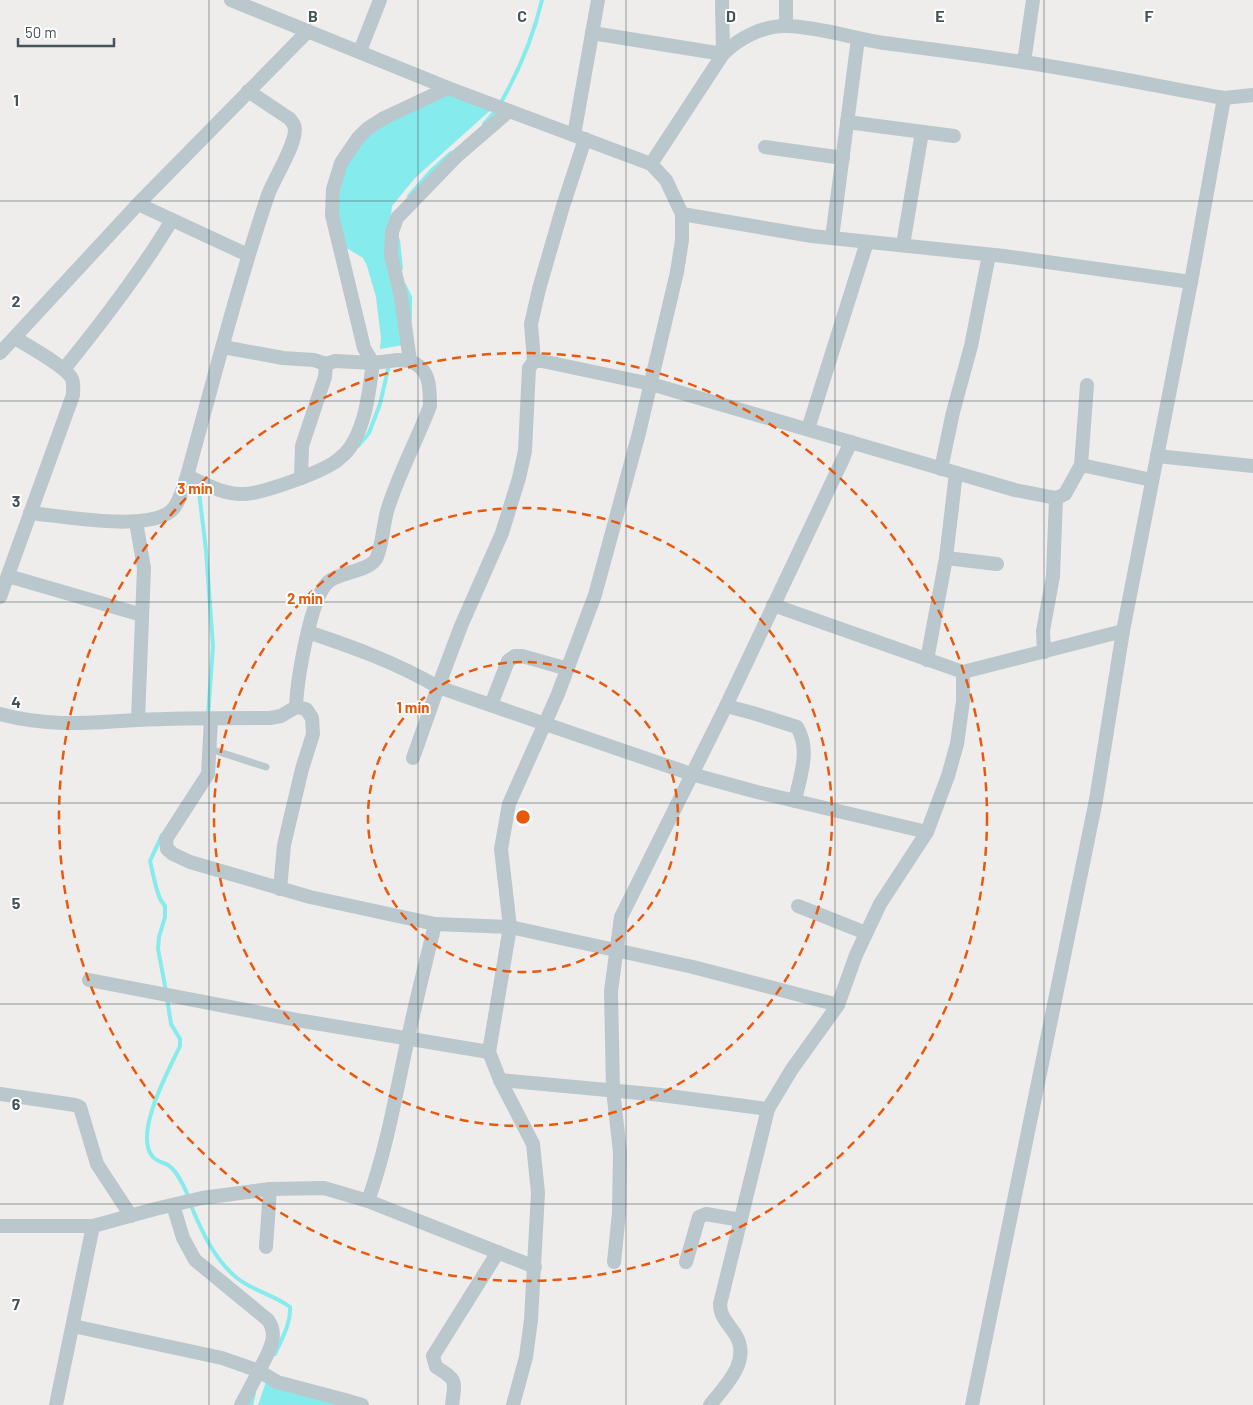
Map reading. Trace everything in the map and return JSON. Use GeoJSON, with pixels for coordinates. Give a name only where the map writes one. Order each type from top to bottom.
{"type":"FeatureCollection","features":[{"type":"Feature","properties":{"kind":"street"},"geometry":{"type":"LineString","coordinates":[[231,0],[448,88],[651,164],[666,180],[682,214],[682,240],[677,272],[651,384],[595,594],[546,724],[509,804],[503,830],[501,849],[510,927],[489,1052],[500,1080],[533,1144],[538,1193],[531,1320],[526,1357],[513,1405]]}},
{"type":"Feature","properties":{"kind":"street"},"geometry":{"type":"LineString","coordinates":[[360,52],[380,0]]}},
{"type":"Feature","properties":{"kind":"street"},"geometry":{"type":"LineString","coordinates":[[413,758],[462,626],[502,533],[519,478],[527,433],[526,396],[529,368],[534,361],[531,324],[580,137],[592,33],[598,0]]}},
{"type":"Feature","properties":{"kind":"street"},"geometry":{"type":"LineString","coordinates":[[722,0],[723,54]]}},
{"type":"Feature","properties":{"kind":"street"},"geometry":{"type":"LineString","coordinates":[[786,0],[786,26]]}},
{"type":"Feature","properties":{"kind":"street"},"geometry":{"type":"LineString","coordinates":[[1024,62],[1032,0]]}},
{"type":"Feature","properties":{"kind":"street"},"geometry":{"type":"LineString","coordinates":[[651,164],[723,54],[736,42],[745,37],[766,29],[786,26],[858,39],[1024,62],[1224,98],[1253,95]]}},
{"type":"Feature","properties":{"kind":"street"},"geometry":{"type":"LineString","coordinates":[[0,353],[138,204],[308,31]]}},
{"type":"Feature","properties":{"kind":"street"},"geometry":{"type":"LineString","coordinates":[[592,33],[723,54]]}},
{"type":"Feature","properties":{"kind":"street"},"geometry":{"type":"LineString","coordinates":[[832,238],[858,39]]}},
{"type":"Feature","properties":{"kind":"street"},"geometry":{"type":"LineString","coordinates":[[187,476],[218,490],[244,494],[301,478],[339,460],[354,442],[364,418],[373,363],[364,348],[337,240],[332,215],[333,189],[341,163],[358,138],[366,130],[384,118],[448,88]]}},
{"type":"Feature","properties":{"kind":"street"},"geometry":{"type":"LineString","coordinates":[[30,513],[136,522],[158,518],[172,510],[178,499],[187,476],[248,255],[271,186],[292,144],[295,133],[294,125],[290,119],[248,90]]}},
{"type":"Feature","properties":{"kind":"street"},"geometry":{"type":"LineString","coordinates":[[972,1405],[1094,809],[1122,632],[1192,282],[1224,98]]}},
{"type":"Feature","properties":{"kind":"street"},"geometry":{"type":"LineString","coordinates":[[410,361],[401,297],[391,255],[392,232],[396,218],[457,156],[508,111]]}},
{"type":"Feature","properties":{"kind":"street"},"geometry":{"type":"LineString","coordinates":[[847,122],[954,136]]}},
{"type":"Feature","properties":{"kind":"street"},"geometry":{"type":"LineString","coordinates":[[903,245],[922,132]]}},
{"type":"Feature","properties":{"kind":"street"},"geometry":{"type":"LineString","coordinates":[[765,147],[843,158]]}},
{"type":"Feature","properties":{"kind":"street"},"geometry":{"type":"LineString","coordinates":[[138,204],[248,255]]}},
{"type":"Feature","properties":{"kind":"street"},"geometry":{"type":"LineString","coordinates":[[682,214],[812,236],[989,255],[1192,282]]}},
{"type":"Feature","properties":{"kind":"street"},"geometry":{"type":"LineString","coordinates":[[64,369],[118,302],[149,259],[172,220]]}},
{"type":"Feature","properties":{"kind":"street"},"geometry":{"type":"LineString","coordinates":[[808,429],[867,242]]}},
{"type":"Feature","properties":{"kind":"street"},"geometry":{"type":"LineString","coordinates":[[941,468],[953,412],[971,346],[989,255]]}},
{"type":"Feature","properties":{"kind":"street"},"geometry":{"type":"LineString","coordinates":[[0,597],[73,395],[71,378],[64,369],[15,338]]}},
{"type":"Feature","properties":{"kind":"street"},"geometry":{"type":"LineString","coordinates":[[223,347],[283,358],[314,360],[326,364],[335,361],[373,363],[398,360],[410,361],[420,365],[428,378],[430,406],[388,509],[377,558],[371,565],[328,582],[320,595],[302,656],[296,707]]}},
{"type":"Feature","properties":{"kind":"street"},"geometry":{"type":"LineString","coordinates":[[534,361],[542,361],[651,384],[1014,490],[1056,498],[1065,494],[1080,465],[1087,385]]}},
{"type":"Feature","properties":{"kind":"street"},"geometry":{"type":"LineString","coordinates":[[301,478],[302,446],[324,377],[326,364]]}},
{"type":"Feature","properties":{"kind":"street"},"geometry":{"type":"LineString","coordinates":[[614,1262],[619,1213],[620,1152],[611,1045],[611,991],[621,917],[726,706],[851,442]]}},
{"type":"Feature","properties":{"kind":"street"},"geometry":{"type":"LineString","coordinates":[[1157,456],[1253,466]]}},
{"type":"Feature","properties":{"kind":"street"},"geometry":{"type":"LineString","coordinates":[[1080,465],[1152,480]]}},
{"type":"Feature","properties":{"kind":"street"},"geometry":{"type":"LineString","coordinates":[[927,660],[946,558],[956,473]]}},
{"type":"Feature","properties":{"kind":"street"},"geometry":{"type":"LineString","coordinates":[[1044,652],[1043,631],[1053,576],[1056,498]]}},
{"type":"Feature","properties":{"kind":"street"},"geometry":{"type":"LineString","coordinates":[[136,522],[144,568],[138,720]]}},
{"type":"Feature","properties":{"kind":"street"},"geometry":{"type":"LineString","coordinates":[[946,558],[997,564]]}},
{"type":"Feature","properties":{"kind":"street"},"geometry":{"type":"LineString","coordinates":[[8,576],[142,615]]}},
{"type":"Feature","properties":{"kind":"street"},"geometry":{"type":"LineString","coordinates":[[773,605],[963,672],[1122,632]]}},
{"type":"Feature","properties":{"kind":"street"},"geometry":{"type":"LineString","coordinates":[[308,632],[363,651],[411,671],[438,687],[692,774],[795,801],[927,832]]}},
{"type":"Feature","properties":{"kind":"street"},"geometry":{"type":"LineString","coordinates":[[491,705],[508,661],[515,656],[522,656],[568,669]]}},
{"type":"Feature","properties":{"kind":"street"},"geometry":{"type":"LineString","coordinates":[[710,1405],[736,1371],[741,1354],[738,1340],[722,1318],[720,1304],[768,1109],[792,1069],[838,1005],[856,955],[880,904],[927,832],[948,776],[957,744],[964,701],[963,672]]}},
{"type":"Feature","properties":{"kind":"street"},"geometry":{"type":"LineString","coordinates":[[726,706],[797,727],[803,737],[805,746],[795,801]]}},
{"type":"Feature","properties":{"kind":"street"},"geometry":{"type":"LineString","coordinates":[[0,714],[49,723],[96,724],[138,720],[270,718],[281,716],[296,707],[306,709],[312,718],[313,734],[302,769],[284,845],[280,889]]}},
{"type":"Feature","properties":{"kind":"street"},"geometry":{"type":"LineString","coordinates":[[214,719],[208,774],[166,838],[167,849],[172,854],[190,862],[280,889],[403,918],[435,924],[510,927],[693,966],[838,1005]]}},
{"type":"Feature","properties":{"kind":"street"},"geometry":{"type":"LineString","coordinates":[[798,906],[866,933]]}},
{"type":"Feature","properties":{"kind":"street"},"geometry":{"type":"LineString","coordinates":[[368,1201],[378,1170],[397,1094],[435,924]]}},
{"type":"Feature","properties":{"kind":"street"},"geometry":{"type":"LineString","coordinates":[[89,980],[304,1021],[489,1052]]}},
{"type":"Feature","properties":{"kind":"street"},"geometry":{"type":"LineString","coordinates":[[500,1080],[614,1090],[768,1109]]}},
{"type":"Feature","properties":{"kind":"street"},"geometry":{"type":"LineString","coordinates":[[0,1094],[80,1107],[97,1164],[130,1216]]}},
{"type":"Feature","properties":{"kind":"street"},"geometry":{"type":"LineString","coordinates":[[0,1226],[94,1226],[183,1203],[270,1189],[324,1188],[368,1201],[535,1267]]}},
{"type":"Feature","properties":{"kind":"street"},"geometry":{"type":"LineString","coordinates":[[266,1247],[270,1189]]}},
{"type":"Feature","properties":{"kind":"street"},"geometry":{"type":"LineString","coordinates":[[183,1203],[183,1238],[195,1260],[268,1320],[273,1327],[272,1342],[241,1405]]}},
{"type":"Feature","properties":{"kind":"street"},"geometry":{"type":"LineString","coordinates":[[686,1262],[701,1215],[706,1214],[741,1220]]}},
{"type":"Feature","properties":{"kind":"street"},"geometry":{"type":"LineString","coordinates":[[56,1405],[94,1226]]}},
{"type":"Feature","properties":{"kind":"street"},"geometry":{"type":"LineString","coordinates":[[452,1405],[453,1379],[450,1375],[436,1367],[433,1356],[498,1252]]}},
{"type":"Feature","properties":{"kind":"street"},"geometry":{"type":"LineString","coordinates":[[74,1326],[222,1358],[258,1371],[277,1382],[344,1402],[362,1405]]}},
{"type":"Feature","properties":{"kind":"lane"},"geometry":{"type":"LineString","coordinates":[[210,749],[266,767]]}},
{"type":"Feature","properties":{"kind":"water"},"geometry":{"type":"Polygon","coordinates":[[[451,89],[495,106],[415,178],[392,206],[390,224],[403,345],[380,349],[381,338],[376,297],[367,266],[363,258],[345,247],[337,215],[340,186],[345,169],[367,134],[451,89]]]}},
{"type":"Feature","properties":{"kind":"water"},"geometry":{"type":"Polygon","coordinates":[[[268,1376],[341,1405],[258,1405],[268,1376]]]}},
{"type":"Feature","properties":{"kind":"waterway"},"geometry":{"type":"LineString","coordinates":[[500,104],[525,54],[542,0]]}},
{"type":"Feature","properties":{"kind":"waterway"},"geometry":{"type":"LineString","coordinates":[[484,124],[496,110]]}},
{"type":"Feature","properties":{"kind":"waterway"},"geometry":{"type":"LineString","coordinates":[[409,196],[431,171],[451,153]]}},
{"type":"Feature","properties":{"kind":"waterway"},"geometry":{"type":"LineString","coordinates":[[398,240],[401,268]]}},
{"type":"Feature","properties":{"kind":"waterway"},"geometry":{"type":"LineString","coordinates":[[404,285],[410,297],[410,319]]}},
{"type":"Feature","properties":{"kind":"waterway"},"geometry":{"type":"LineString","coordinates":[[358,446],[369,433],[380,404],[389,365]]}},
{"type":"Feature","properties":{"kind":"waterway"},"geometry":{"type":"LineString","coordinates":[[198,484],[206,550],[213,646],[208,716]]}},
{"type":"Feature","properties":{"kind":"waterway"},"geometry":{"type":"LineString","coordinates":[[162,835],[150,861],[156,887],[160,899],[165,906],[165,917],[159,937],[158,949],[166,991]]}},
{"type":"Feature","properties":{"kind":"waterway"},"geometry":{"type":"LineString","coordinates":[[167,998],[171,1024],[180,1039],[180,1046],[155,1101],[147,1132],[148,1145],[152,1156],[168,1165],[178,1176],[205,1237],[229,1271],[243,1282],[290,1307],[288,1325],[275,1354]]}},
{"type":"Feature","properties":{"kind":"waterway"},"geometry":{"type":"LineString","coordinates":[[251,1405],[254,1393]]}}]}
